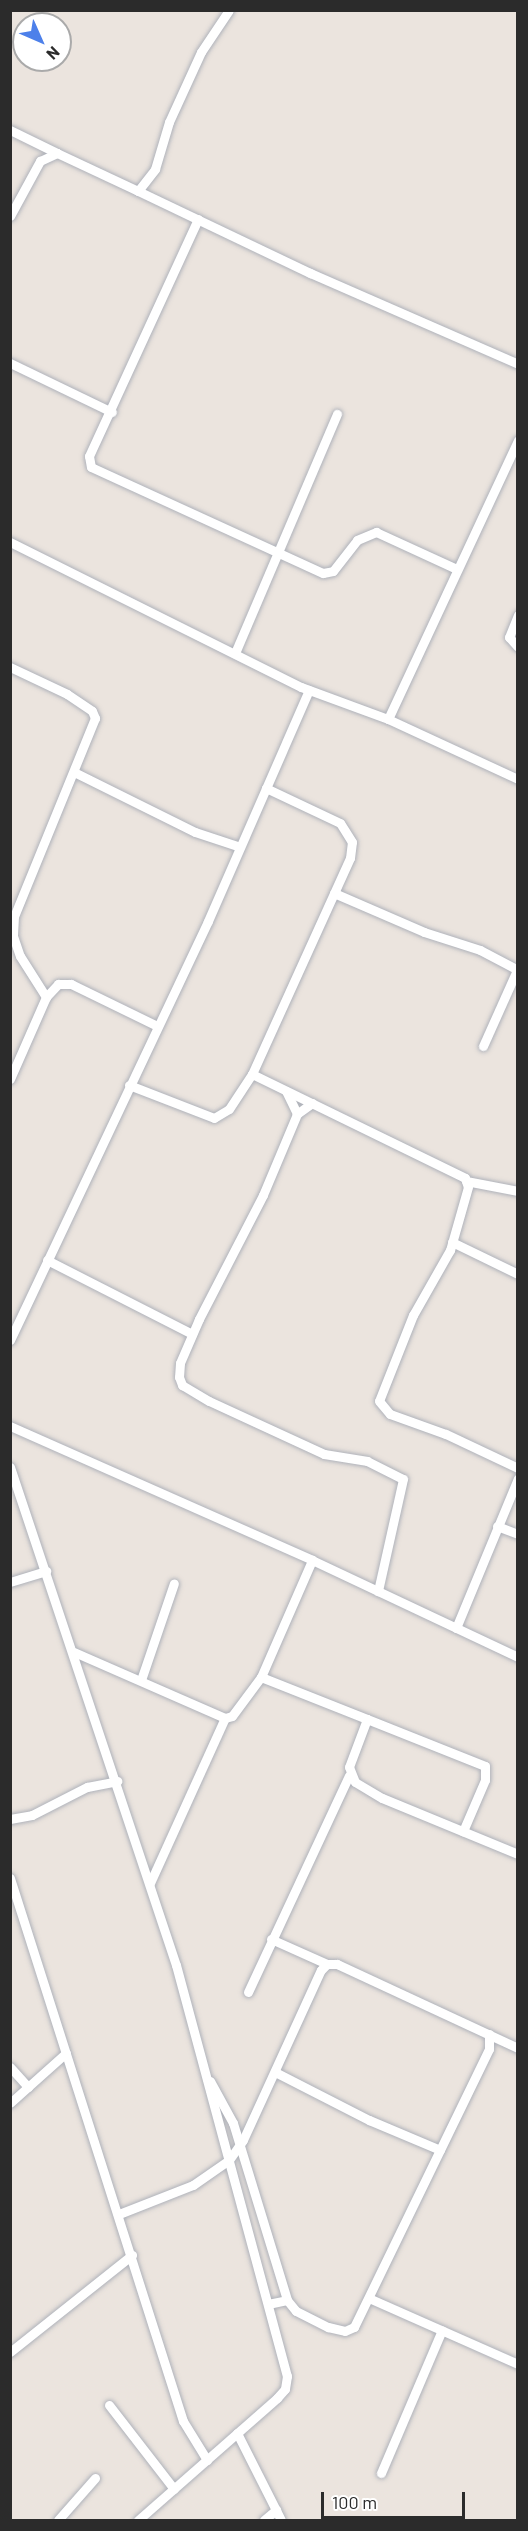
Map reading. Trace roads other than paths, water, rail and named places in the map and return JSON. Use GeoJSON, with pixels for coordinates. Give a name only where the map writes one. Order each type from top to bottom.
{"type":"FeatureCollection","features":[{"type":"Feature","properties":{"kind":"street"},"geometry":{"type":"LineString","coordinates":[[138,191],[155,170],[169,122],[201,52],[229,10]]}},
{"type":"Feature","properties":{"kind":"street"},"geometry":{"type":"LineString","coordinates":[[10,130],[198,219],[518,364]]}},
{"type":"Feature","properties":{"kind":"street"},"geometry":{"type":"LineString","coordinates":[[10,216],[40,161],[57,153]]}},
{"type":"Feature","properties":{"kind":"street"},"geometry":{"type":"LineString","coordinates":[[198,219],[112,412],[89,456],[91,467],[277,554],[327,573],[357,540],[376,532],[457,569]]}},
{"type":"Feature","properties":{"kind":"street"},"geometry":{"type":"LineString","coordinates":[[10,363],[112,412]]}},
{"type":"Feature","properties":{"kind":"street"},"geometry":{"type":"LineString","coordinates":[[234,653],[337,414]]}},
{"type":"Feature","properties":{"kind":"street"},"geometry":{"type":"LineString","coordinates":[[388,719],[518,440]]}},
{"type":"Feature","properties":{"kind":"street"},"geometry":{"type":"LineString","coordinates":[[10,542],[309,690],[388,719],[518,779]]}},
{"type":"Feature","properties":{"kind":"street"},"geometry":{"type":"LineString","coordinates":[[518,615],[508,637],[518,647]]}},
{"type":"Feature","properties":{"kind":"street"},"geometry":{"type":"LineString","coordinates":[[10,668],[67,694],[92,711],[93,729],[14,916],[13,936],[20,956],[46,997]]}},
{"type":"Feature","properties":{"kind":"street"},"geometry":{"type":"LineString","coordinates":[[10,1340],[240,847],[309,690]]}},
{"type":"Feature","properties":{"kind":"street"},"geometry":{"type":"LineString","coordinates":[[74,772],[195,832],[240,847]]}},
{"type":"Feature","properties":{"kind":"street"},"geometry":{"type":"LineString","coordinates":[[129,1085],[214,1118],[230,1109],[252,1074],[350,858],[348,830],[266,788]]}},
{"type":"Feature","properties":{"kind":"street"},"geometry":{"type":"LineString","coordinates":[[334,893],[424,932],[480,950],[517,970],[483,1046]]}},
{"type":"Feature","properties":{"kind":"street"},"geometry":{"type":"LineString","coordinates":[[10,1079],[46,997],[58,984],[71,984],[157,1026]]}},
{"type":"Feature","properties":{"kind":"street"},"geometry":{"type":"LineString","coordinates":[[252,1074],[458,1172],[466,1180],[518,1191]]}},
{"type":"Feature","properties":{"kind":"street"},"geometry":{"type":"LineString","coordinates":[[286,1091],[297,1114]]}},
{"type":"Feature","properties":{"kind":"street"},"geometry":{"type":"LineString","coordinates":[[312,1103],[297,1114],[263,1196],[192,1334],[180,1362],[182,1385],[324,1454],[367,1461],[403,1479],[378,1591]]}},
{"type":"Feature","properties":{"kind":"street"},"geometry":{"type":"LineString","coordinates":[[466,1180],[452,1242],[413,1315],[379,1401],[390,1414],[446,1434],[518,1468]]}},
{"type":"Feature","properties":{"kind":"street"},"geometry":{"type":"LineString","coordinates":[[452,1242],[518,1274]]}},
{"type":"Feature","properties":{"kind":"street"},"geometry":{"type":"LineString","coordinates":[[47,1260],[192,1334]]}},
{"type":"Feature","properties":{"kind":"street"},"geometry":{"type":"LineString","coordinates":[[10,1426],[312,1560],[518,1658]]}},
{"type":"Feature","properties":{"kind":"street"},"geometry":{"type":"LineString","coordinates":[[10,1467],[150,1883],[206,2074],[287,2376],[285,2389],[138,2520]]}},
{"type":"Feature","properties":{"kind":"street"},"geometry":{"type":"LineString","coordinates":[[456,1628],[518,1478]]}},
{"type":"Feature","properties":{"kind":"street"},"geometry":{"type":"LineString","coordinates":[[497,1526],[518,1534]]}},
{"type":"Feature","properties":{"kind":"street"},"geometry":{"type":"LineString","coordinates":[[150,1883],[225,1718],[239,1711],[261,1677],[312,1560]]}},
{"type":"Feature","properties":{"kind":"street"},"geometry":{"type":"LineString","coordinates":[[10,1582],[46,1571]]}},
{"type":"Feature","properties":{"kind":"street"},"geometry":{"type":"LineString","coordinates":[[141,1680],[174,1582]]}},
{"type":"Feature","properties":{"kind":"street"},"geometry":{"type":"LineString","coordinates":[[74,1652],[225,1718]]}},
{"type":"Feature","properties":{"kind":"street"},"geometry":{"type":"LineString","coordinates":[[261,1677],[485,1766],[485,1780],[463,1831]]}},
{"type":"Feature","properties":{"kind":"street"},"geometry":{"type":"LineString","coordinates":[[248,1992],[349,1775],[367,1719]]}},
{"type":"Feature","properties":{"kind":"street"},"geometry":{"type":"LineString","coordinates":[[349,1775],[382,1798],[518,1854]]}},
{"type":"Feature","properties":{"kind":"street"},"geometry":{"type":"LineString","coordinates":[[10,1819],[32,1815],[87,1787],[117,1781]]}},
{"type":"Feature","properties":{"kind":"street"},"geometry":{"type":"LineString","coordinates":[[10,1878],[119,2214],[183,2421],[207,2460]]}},
{"type":"Feature","properties":{"kind":"street"},"geometry":{"type":"LineString","coordinates":[[271,1939],[327,1964],[337,1964],[518,2048]]}},
{"type":"Feature","properties":{"kind":"street"},"geometry":{"type":"LineString","coordinates":[[119,2214],[193,2185],[229,2160],[327,1964]]}},
{"type":"Feature","properties":{"kind":"street"},"geometry":{"type":"LineString","coordinates":[[206,2074],[225,2102],[238,2146],[267,2226],[286,2300],[296,2311],[345,2331],[354,2327],[371,2299],[489,2049],[489,2034]]}},
{"type":"Feature","properties":{"kind":"street"},"geometry":{"type":"LineString","coordinates":[[489,2049],[504,2042]]}},
{"type":"Feature","properties":{"kind":"street"},"geometry":{"type":"LineString","coordinates":[[10,2103],[66,2053]]}},
{"type":"Feature","properties":{"kind":"street"},"geometry":{"type":"LineString","coordinates":[[10,2067],[28,2087]]}},
{"type":"Feature","properties":{"kind":"street"},"geometry":{"type":"LineString","coordinates":[[275,2072],[369,2120],[440,2150]]}},
{"type":"Feature","properties":{"kind":"street"},"geometry":{"type":"LineString","coordinates":[[10,2352],[132,2255]]}},
{"type":"Feature","properties":{"kind":"street"},"geometry":{"type":"LineString","coordinates":[[371,2299],[518,2364]]}},
{"type":"Feature","properties":{"kind":"street"},"geometry":{"type":"LineString","coordinates":[[268,2304],[286,2300]]}},
{"type":"Feature","properties":{"kind":"street"},"geometry":{"type":"LineString","coordinates":[[381,2473],[442,2330]]}},
{"type":"Feature","properties":{"kind":"street"},"geometry":{"type":"LineString","coordinates":[[109,2405],[174,2489]]}},
{"type":"Feature","properties":{"kind":"street"},"geometry":{"type":"LineString","coordinates":[[237,2433],[281,2520]]}},
{"type":"Feature","properties":{"kind":"street"},"geometry":{"type":"LineString","coordinates":[[58,2520],[95,2478]]}},
{"type":"Feature","properties":{"kind":"street"},"geometry":{"type":"LineString","coordinates":[[264,2520],[276,2510]]}}]}
